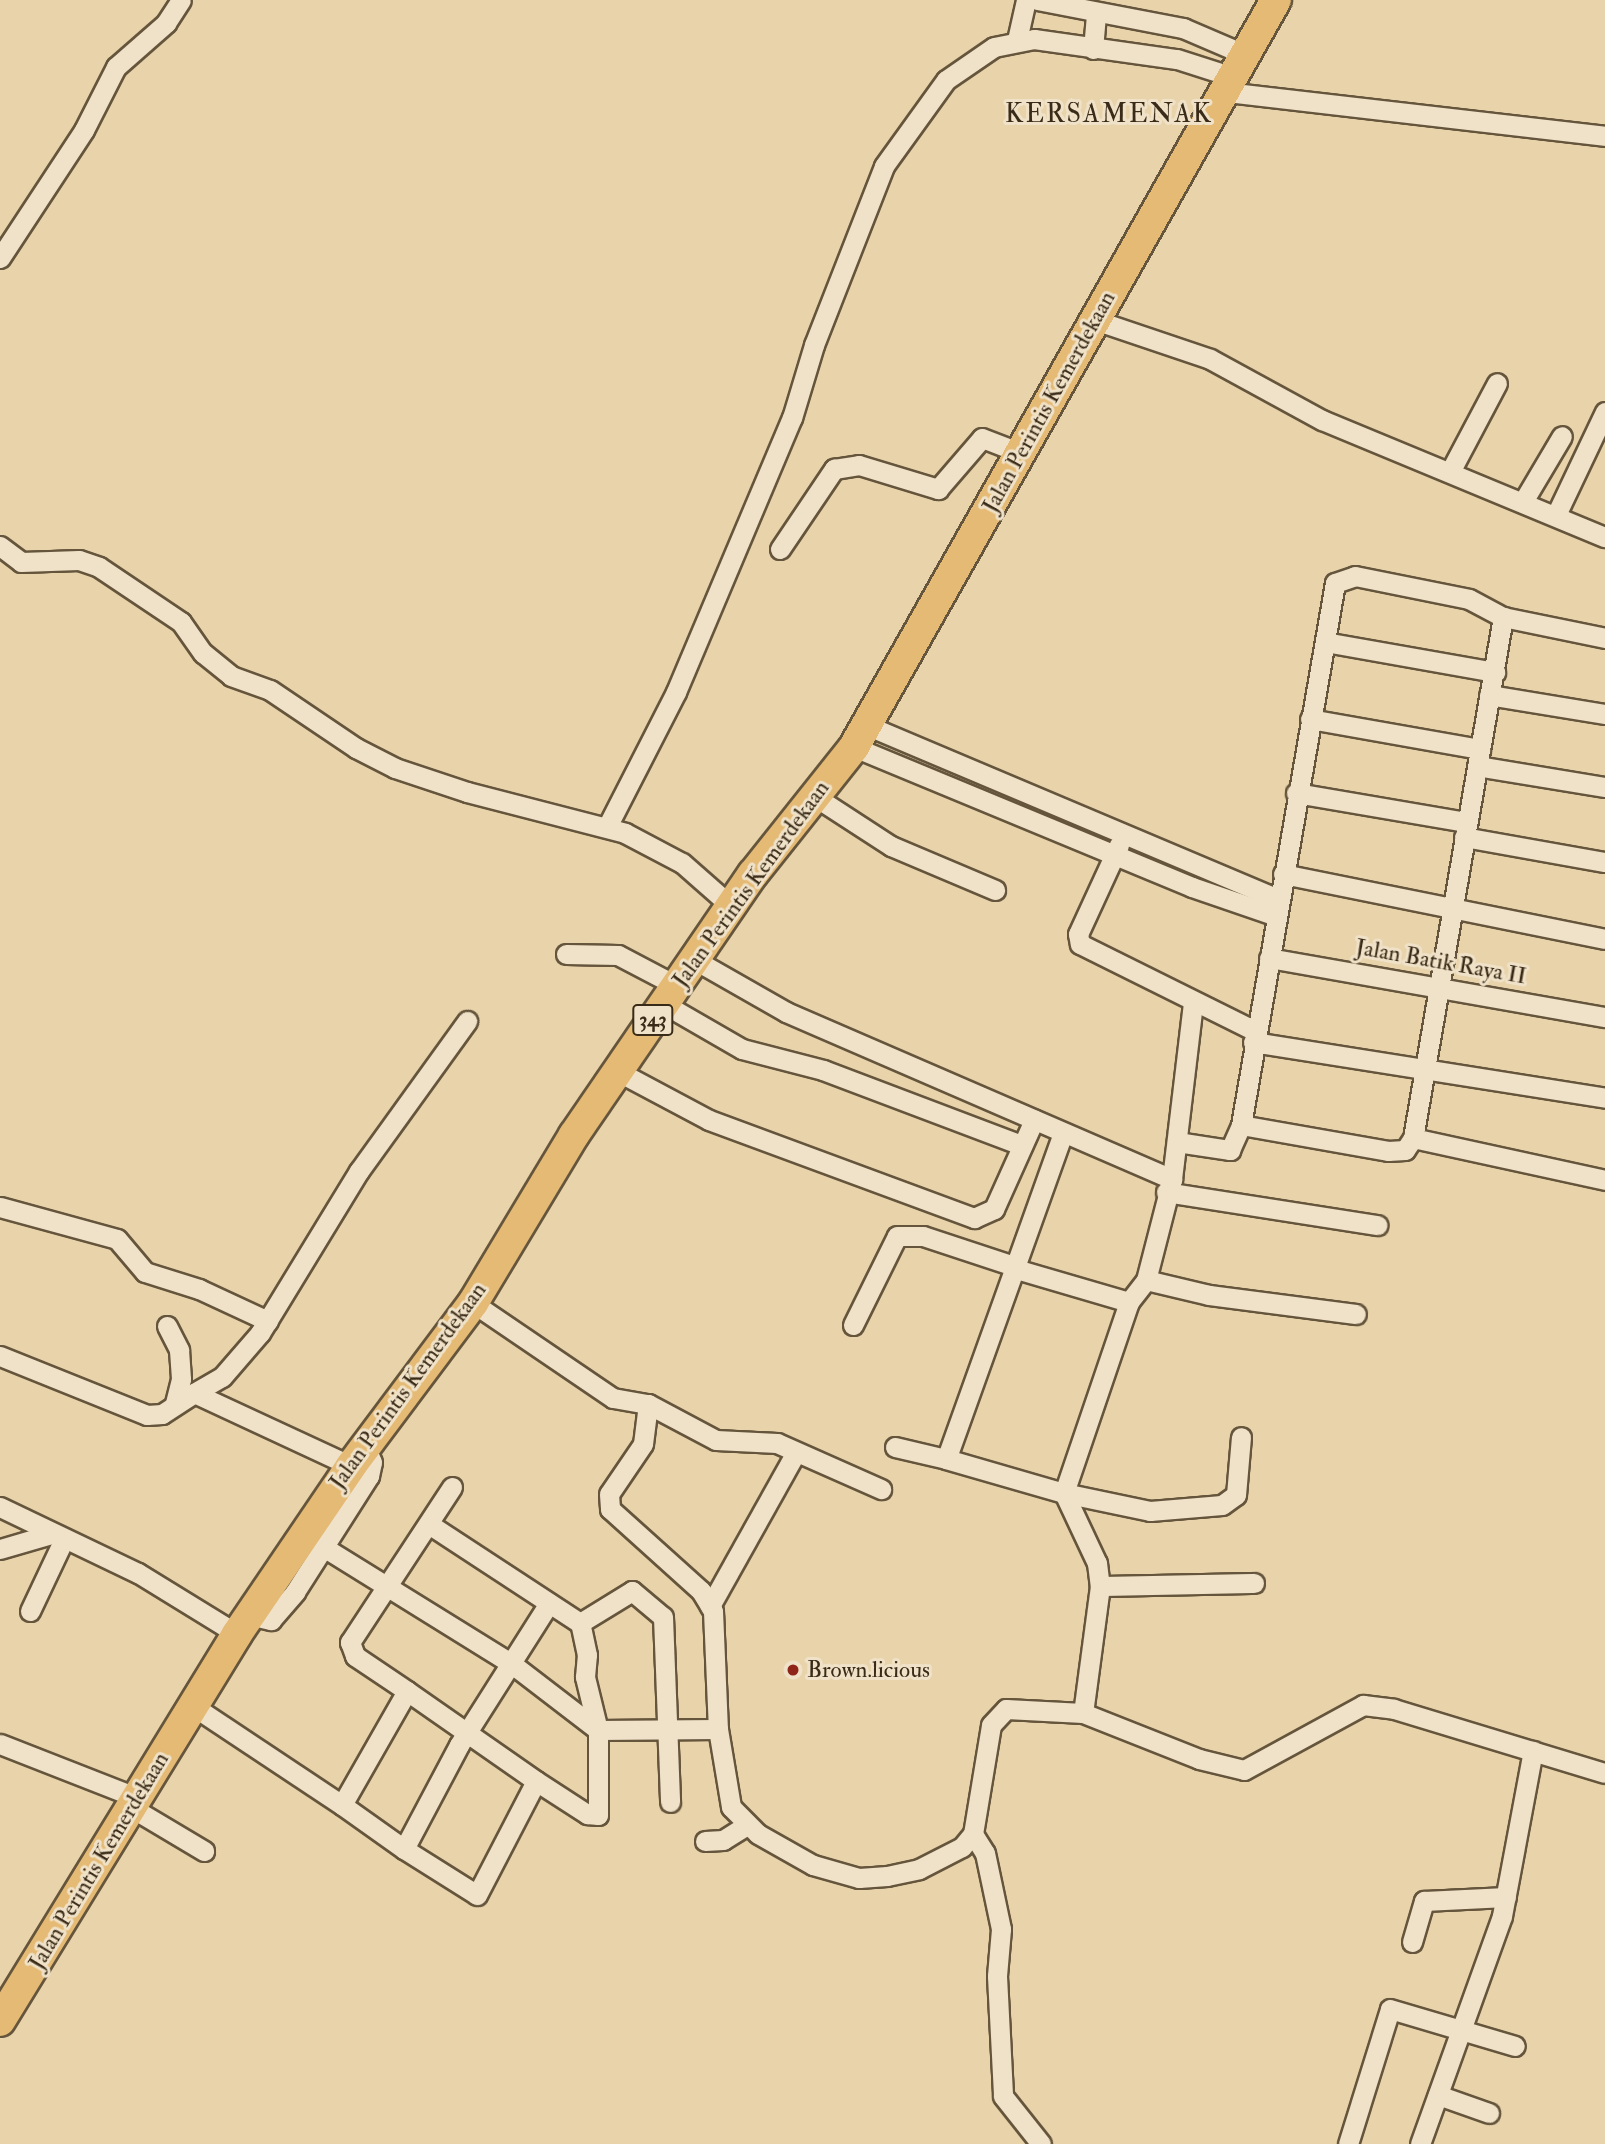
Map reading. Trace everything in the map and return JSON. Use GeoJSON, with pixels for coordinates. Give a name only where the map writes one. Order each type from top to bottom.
{"type":"FeatureCollection","features":[{"type":"Feature","properties":{"kind":"main road","name":"Jalan Perintis Kemerdekaan"},"geometry":{"type":"LineString","coordinates":[[1,2016],[243,1625],[313,1540],[358,1456],[474,1303],[510,1234],[617,1071],[731,906],[860,736],[1276,0]]}},
{"type":"Feature","properties":{"kind":"street"},"geometry":{"type":"LineString","coordinates":[[0,258],[84,130],[116,67],[166,23],[181,0]]}},
{"type":"Feature","properties":{"kind":"street"},"geometry":{"type":"LineString","coordinates":[[1017,40],[1026,0]]}},
{"type":"Feature","properties":{"kind":"street"},"geometry":{"type":"LineString","coordinates":[[1037,0],[1184,28],[1234,75]]}},
{"type":"Feature","properties":{"kind":"street"},"geometry":{"type":"LineString","coordinates":[[1093,49],[1096,13]]}},
{"type":"Feature","properties":{"kind":"street"},"geometry":{"type":"LineString","coordinates":[[607,827],[676,692],[792,418],[814,345],[884,166],[946,80],[994,47],[1017,40],[1177,59],[1234,75],[1605,136]]}},
{"type":"Feature","properties":{"kind":"street"},"geometry":{"type":"LineString","coordinates":[[1095,320],[1210,359],[1322,420],[1524,500],[1605,537]]}},
{"type":"Feature","properties":{"kind":"street"},"geometry":{"type":"LineString","coordinates":[[1451,470],[1497,383]]}},
{"type":"Feature","properties":{"kind":"street"},"geometry":{"type":"LineString","coordinates":[[1556,515],[1605,412]]}},
{"type":"Feature","properties":{"kind":"street"},"geometry":{"type":"LineString","coordinates":[[1524,500],[1562,436]]}},
{"type":"Feature","properties":{"kind":"street"},"geometry":{"type":"LineString","coordinates":[[780,548],[834,469],[859,466],[938,489],[982,438],[1021,453]]}},
{"type":"Feature","properties":{"kind":"street"},"geometry":{"type":"LineString","coordinates":[[0,546],[21,562],[79,560],[121,578],[181,622],[203,653],[231,676],[270,690],[395,768],[607,827],[682,863],[731,906]]}},
{"type":"Feature","properties":{"kind":"street"},"geometry":{"type":"LineString","coordinates":[[1177,1142],[1230,1150],[1241,1125],[1276,907],[1335,583],[1347,576],[1479,602],[1503,617],[1605,638]]}},
{"type":"Feature","properties":{"kind":"street"},"geometry":{"type":"LineString","coordinates":[[1241,1125],[1388,1151],[1405,1150],[1413,1138],[1423,1066],[1454,910],[1464,830],[1503,617]]}},
{"type":"Feature","properties":{"kind":"street"},"geometry":{"type":"LineString","coordinates":[[1325,642],[1495,672]]}},
{"type":"Feature","properties":{"kind":"street"},"geometry":{"type":"LineString","coordinates":[[1489,695],[1605,714]]}},
{"type":"Feature","properties":{"kind":"street"},"geometry":{"type":"LineString","coordinates":[[1310,719],[1605,787]]}},
{"type":"Feature","properties":{"kind":"street"},"geometry":{"type":"LineString","coordinates":[[860,736],[1026,793],[1200,867],[1276,907]]}},
{"type":"Feature","properties":{"kind":"street"},"geometry":{"type":"LineString","coordinates":[[860,736],[1014,815],[1192,887],[1276,907]]}},
{"type":"Feature","properties":{"kind":"street"},"geometry":{"type":"LineString","coordinates":[[1014,815],[1026,793]]}},
{"type":"Feature","properties":{"kind":"street"},"geometry":{"type":"LineString","coordinates":[[1296,793],[1605,862]]}},
{"type":"Feature","properties":{"kind":"street"},"geometry":{"type":"LineString","coordinates":[[814,796],[891,846],[995,890]]}},
{"type":"Feature","properties":{"kind":"street"},"geometry":{"type":"LineString","coordinates":[[1124,835],[1078,934],[1080,944],[1174,987],[1192,1002],[1254,1036],[1390,1066],[1423,1066],[1605,1098]]}},
{"type":"Feature","properties":{"kind":"street"},"geometry":{"type":"LineString","coordinates":[[1192,887],[1200,867]]}},
{"type":"Feature","properties":{"kind":"street"},"geometry":{"type":"LineString","coordinates":[[1283,874],[1605,939]]}},
{"type":"Feature","properties":{"kind":"street"},"geometry":{"type":"LineString","coordinates":[[566,954],[618,955],[736,1046],[823,1070],[1022,1145]]}},
{"type":"Feature","properties":{"kind":"street","name":"Jalan Batik Raya II"},"geometry":{"type":"LineString","coordinates":[[1269,958],[1439,985],[1605,1017]]}},
{"type":"Feature","properties":{"kind":"street"},"geometry":{"type":"LineString","coordinates":[[695,960],[786,1012],[1063,1133],[1169,1186],[1377,1225]]}},
{"type":"Feature","properties":{"kind":"street"},"geometry":{"type":"LineString","coordinates":[[1083,1713],[1100,1586],[1097,1563],[1064,1493],[1129,1302],[1146,1280],[1177,1142],[1192,1002]]}},
{"type":"Feature","properties":{"kind":"street"},"geometry":{"type":"LineString","coordinates":[[0,1356],[148,1415],[162,1414],[175,1403],[222,1377],[268,1321],[359,1171],[467,1021]]}},
{"type":"Feature","properties":{"kind":"street"},"geometry":{"type":"LineString","coordinates":[[617,1071],[709,1120],[974,1218],[994,1209],[1034,1120]]}},
{"type":"Feature","properties":{"kind":"street"},"geometry":{"type":"LineString","coordinates":[[946,1460],[1063,1133]]}},
{"type":"Feature","properties":{"kind":"street"},"geometry":{"type":"LineString","coordinates":[[1413,1138],[1605,1180]]}},
{"type":"Feature","properties":{"kind":"street"},"geometry":{"type":"LineString","coordinates":[[0,1207],[117,1240],[145,1272],[200,1289],[268,1321]]}},
{"type":"Feature","properties":{"kind":"street"},"geometry":{"type":"LineString","coordinates":[[853,1325],[897,1236],[923,1236],[1129,1302]]}},
{"type":"Feature","properties":{"kind":"street"},"geometry":{"type":"LineString","coordinates":[[1146,1280],[1209,1295],[1356,1314]]}},
{"type":"Feature","properties":{"kind":"street"},"geometry":{"type":"LineString","coordinates":[[474,1303],[613,1398],[648,1404],[716,1440],[777,1443],[795,1454],[881,1489]]}},
{"type":"Feature","properties":{"kind":"street"},"geometry":{"type":"LineString","coordinates":[[167,1326],[179,1350],[181,1379],[175,1403]]}},
{"type":"Feature","properties":{"kind":"street"},"geometry":{"type":"LineString","coordinates":[[194,1393],[358,1456]]}},
{"type":"Feature","properties":{"kind":"street"},"geometry":{"type":"LineString","coordinates":[[648,1404],[643,1444],[609,1494],[610,1509],[710,1605],[719,1661],[718,1729],[731,1807],[747,1825],[796,1856],[859,1878],[919,1869],[947,1857],[973,1834],[997,1714],[1006,1709],[1083,1713],[1235,1770],[1260,1765],[1340,1714],[1363,1705],[1394,1709],[1605,1773]]}},
{"type":"Feature","properties":{"kind":"street"},"geometry":{"type":"LineString","coordinates":[[895,1447],[1064,1493],[1150,1511],[1222,1505],[1236,1495],[1241,1437]]}},
{"type":"Feature","properties":{"kind":"street"},"geometry":{"type":"LineString","coordinates":[[710,1605],[795,1454]]}},
{"type":"Feature","properties":{"kind":"street"},"geometry":{"type":"LineString","coordinates":[[430,1525],[580,1623],[587,1656],[584,1677],[598,1730],[598,1815],[587,1814],[536,1781],[350,1649],[452,1487]]}},
{"type":"Feature","properties":{"kind":"street"},"geometry":{"type":"LineString","coordinates":[[0,1507],[243,1625]]}},
{"type":"Feature","properties":{"kind":"street"},"geometry":{"type":"LineString","coordinates":[[0,1549],[49,1533]]}},
{"type":"Feature","properties":{"kind":"street"},"geometry":{"type":"LineString","coordinates":[[30,1611],[49,1533]]}},
{"type":"Feature","properties":{"kind":"street"},"geometry":{"type":"LineString","coordinates":[[313,1540],[512,1664],[598,1730],[718,1729]]}},
{"type":"Feature","properties":{"kind":"street"},"geometry":{"type":"LineString","coordinates":[[1100,1586],[1254,1583]]}},
{"type":"Feature","properties":{"kind":"street"},"geometry":{"type":"LineString","coordinates":[[580,1623],[625,1591],[639,1594],[658,1611],[665,1623],[670,1802]]}},
{"type":"Feature","properties":{"kind":"street"},"geometry":{"type":"LineString","coordinates":[[404,1849],[467,1732],[550,1604]]}},
{"type":"Feature","properties":{"kind":"street"},"geometry":{"type":"LineString","coordinates":[[566,1703],[584,1677]]}},
{"type":"Feature","properties":{"kind":"street"},"geometry":{"type":"LineString","coordinates":[[342,1805],[407,1691]]}},
{"type":"Feature","properties":{"kind":"street"},"geometry":{"type":"LineString","coordinates":[[193,1706],[404,1849],[477,1895],[536,1781]]}},
{"type":"Feature","properties":{"kind":"street"},"geometry":{"type":"LineString","coordinates":[[0,1744],[135,1803],[204,1851]]}},
{"type":"Feature","properties":{"kind":"street"},"geometry":{"type":"LineString","coordinates":[[1420,2144],[1506,1898],[1533,1751]]}},
{"type":"Feature","properties":{"kind":"street"},"geometry":{"type":"LineString","coordinates":[[705,1841],[723,1840],[747,1825]]}},
{"type":"Feature","properties":{"kind":"street"},"geometry":{"type":"LineString","coordinates":[[973,1834],[985,1853],[1001,1928],[997,1976],[1003,2096],[1041,2144]]}},
{"type":"Feature","properties":{"kind":"street"},"geometry":{"type":"LineString","coordinates":[[1412,1942],[1424,1901],[1506,1898]]}},
{"type":"Feature","properties":{"kind":"street"},"geometry":{"type":"LineString","coordinates":[[1348,2144],[1390,2009],[1516,2046]]}},
{"type":"Feature","properties":{"kind":"street"},"geometry":{"type":"LineString","coordinates":[[1438,2095],[1489,2113]]}},
{"type":"Feature","properties":{"kind":"place","name":"Brown.licious"},"geometry":{"type":"Point","coordinates":[793,1670]}},
{"type":"Feature","properties":{"kind":"district","name":"KERSAMENAK"},"geometry":{"type":"Point","coordinates":[1109,115]}}]}
